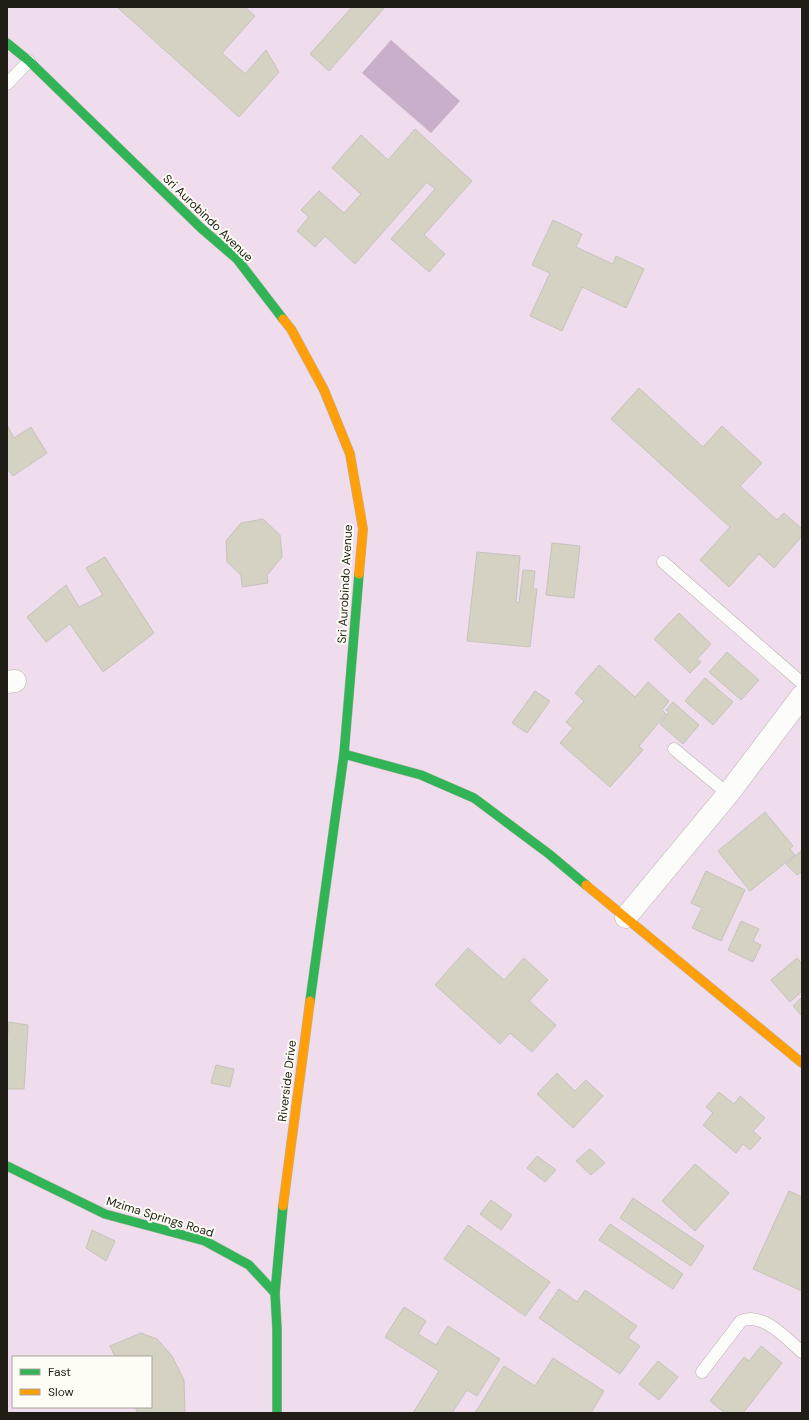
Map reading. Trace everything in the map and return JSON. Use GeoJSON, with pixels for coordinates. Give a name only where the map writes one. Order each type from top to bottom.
{"type":"FeatureCollection","features":[{"type":"Feature","properties":{"kind":"street","name":"Sri Aurobindo Avenue"},"geometry":{"type":"LineString","coordinates":[[7,43],[29,61],[201,228],[236,259],[291,329],[324,390],[350,454],[363,529],[344,754]]}},
{"type":"Feature","properties":{"kind":"street"},"geometry":{"type":"LineString","coordinates":[[626,917],[728,794],[802,696]]}},
{"type":"Feature","properties":{"kind":"street"},"geometry":{"type":"LineString","coordinates":[[344,754],[421,775],[474,798],[549,854],[802,1063]]}},
{"type":"Feature","properties":{"kind":"street","name":"Riverside Drive"},"geometry":{"type":"LineString","coordinates":[[277,1413],[277,1329],[275,1293],[284,1185],[299,1089],[311,985],[344,754]]}},
{"type":"Feature","properties":{"kind":"street","name":"Mzima Springs Road"},"geometry":{"type":"LineString","coordinates":[[7,1166],[105,1214],[205,1241],[248,1265],[275,1293]]}},
{"type":"Feature","properties":{"kind":"lane"},"geometry":{"type":"LineString","coordinates":[[7,84],[29,61]]}},
{"type":"Feature","properties":{"kind":"lane"},"geometry":{"type":"LineString","coordinates":[[663,562],[802,683]]}},
{"type":"Feature","properties":{"kind":"lane"},"geometry":{"type":"LineString","coordinates":[[674,749],[728,794]]}},
{"type":"Feature","properties":{"kind":"lane"},"geometry":{"type":"LineString","coordinates":[[702,1372],[742,1321],[747,1318],[754,1318],[766,1322],[802,1352]]}},
{"type":"Feature","properties":{"kind":"shaded area"},"geometry":{"type":"Polygon","coordinates":[[[7,7],[802,7],[802,1413],[7,1413],[7,7]]]}},
{"type":"Feature","properties":{"kind":"shaded area"},"geometry":{"type":"Polygon","coordinates":[[[391,40],[460,101],[431,133],[362,73],[391,40]]]}},
{"type":"Feature","properties":{"kind":"building"},"geometry":{"type":"Polygon","coordinates":[[[117,7],[245,7],[255,16],[222,53],[245,74],[266,50],[279,72],[239,117],[117,7]]]}},
{"type":"Feature","properties":{"kind":"building"},"geometry":{"type":"Polygon","coordinates":[[[352,7],[385,7],[329,71],[310,54],[352,7]]]}},
{"type":"Feature","properties":{"kind":"building"},"geometry":{"type":"Polygon","coordinates":[[[415,129],[472,181],[424,235],[445,254],[429,272],[391,239],[435,189],[427,182],[355,264],[325,236],[315,247],[297,231],[309,217],[301,210],[319,191],[344,213],[361,194],[332,168],[361,135],[388,160],[415,129]]]}},
{"type":"Feature","properties":{"kind":"building"},"geometry":{"type":"Polygon","coordinates":[[[553,220],[582,234],[576,247],[613,264],[616,256],[644,269],[626,308],[582,287],[562,331],[530,316],[550,273],[532,265],[553,220]]]}},
{"type":"Feature","properties":{"kind":"building"},"geometry":{"type":"Polygon","coordinates":[[[639,388],[703,447],[722,426],[762,463],[740,486],[777,520],[784,513],[802,529],[802,536],[774,568],[759,554],[729,587],[700,560],[730,527],[611,419],[639,388]]]}},
{"type":"Feature","properties":{"kind":"building"},"geometry":{"type":"Polygon","coordinates":[[[7,425],[14,438],[31,427],[47,453],[13,476],[7,468],[7,425]]]}},
{"type":"Feature","properties":{"kind":"building"},"geometry":{"type":"Polygon","coordinates":[[[263,519],[280,535],[282,557],[267,575],[268,583],[242,587],[241,575],[227,562],[226,541],[241,523],[263,519]]]}},
{"type":"Feature","properties":{"kind":"building"},"geometry":{"type":"Polygon","coordinates":[[[552,543],[580,546],[574,598],[546,595],[552,543]]]}},
{"type":"Feature","properties":{"kind":"building"},"geometry":{"type":"Polygon","coordinates":[[[477,552],[520,556],[516,602],[519,603],[523,570],[535,571],[533,589],[537,589],[530,647],[467,641],[477,552]]]}},
{"type":"Feature","properties":{"kind":"building"},"geometry":{"type":"Polygon","coordinates":[[[105,557],[154,633],[103,672],[70,624],[46,642],[27,617],[66,585],[79,607],[103,595],[86,568],[105,557]]]}},
{"type":"Feature","properties":{"kind":"building"},"geometry":{"type":"Polygon","coordinates":[[[679,613],[711,644],[697,659],[701,662],[690,673],[654,639],[679,613]]]}},
{"type":"Feature","properties":{"kind":"building"},"geometry":{"type":"Polygon","coordinates":[[[727,652],[759,680],[741,700],[709,672],[727,652]]]}},
{"type":"Feature","properties":{"kind":"building"},"geometry":{"type":"Polygon","coordinates":[[[599,665],[635,697],[648,682],[669,701],[662,710],[666,714],[639,746],[643,750],[610,787],[560,743],[573,728],[566,722],[584,701],[575,693],[599,665]]]}},
{"type":"Feature","properties":{"kind":"building"},"geometry":{"type":"Polygon","coordinates":[[[705,678],[733,702],[713,725],[685,701],[705,678]]]}},
{"type":"Feature","properties":{"kind":"building"},"geometry":{"type":"Polygon","coordinates":[[[535,691],[550,701],[527,733],[512,723],[535,691]]]}},
{"type":"Feature","properties":{"kind":"building"},"geometry":{"type":"Polygon","coordinates":[[[673,702],[699,725],[683,744],[660,724],[669,712],[666,710],[673,702]]]}},
{"type":"Feature","properties":{"kind":"building"},"geometry":{"type":"Polygon","coordinates":[[[765,812],[793,846],[790,849],[795,855],[750,891],[718,851],[765,812]]]}},
{"type":"Feature","properties":{"kind":"building"},"geometry":{"type":"Polygon","coordinates":[[[802,850],[802,871],[797,875],[786,864],[802,850]]]}},
{"type":"Feature","properties":{"kind":"building"},"geometry":{"type":"Polygon","coordinates":[[[706,871],[745,890],[721,941],[692,928],[702,908],[691,903],[706,871]]]}},
{"type":"Feature","properties":{"kind":"building"},"geometry":{"type":"Polygon","coordinates":[[[741,921],[759,929],[753,941],[761,945],[753,962],[728,950],[741,921]]]}},
{"type":"Feature","properties":{"kind":"building"},"geometry":{"type":"Polygon","coordinates":[[[468,948],[504,980],[524,958],[548,980],[529,1001],[556,1025],[532,1052],[510,1033],[500,1044],[435,985],[468,948]]]}},
{"type":"Feature","properties":{"kind":"building"},"geometry":{"type":"Polygon","coordinates":[[[797,958],[802,964],[802,991],[790,1002],[771,980],[797,958]]]}},
{"type":"Feature","properties":{"kind":"building"},"geometry":{"type":"Polygon","coordinates":[[[802,997],[802,1016],[793,1006],[802,997]]]}},
{"type":"Feature","properties":{"kind":"building"},"geometry":{"type":"Polygon","coordinates":[[[9,1022],[28,1025],[24,1089],[7,1089],[7,1041],[9,1022]]]}},
{"type":"Feature","properties":{"kind":"building"},"geometry":{"type":"Polygon","coordinates":[[[216,1065],[234,1069],[230,1087],[211,1083],[216,1065]]]}},
{"type":"Feature","properties":{"kind":"building"},"geometry":{"type":"Polygon","coordinates":[[[557,1073],[575,1091],[586,1080],[603,1096],[573,1128],[537,1094],[557,1073]]]}},
{"type":"Feature","properties":{"kind":"building"},"geometry":{"type":"Polygon","coordinates":[[[719,1092],[734,1104],[740,1096],[765,1118],[753,1131],[761,1138],[750,1150],[743,1144],[736,1153],[703,1125],[713,1113],[706,1107],[719,1092]]]}},
{"type":"Feature","properties":{"kind":"building"},"geometry":{"type":"Polygon","coordinates":[[[590,1149],[605,1163],[591,1175],[576,1161],[590,1149]]]}},
{"type":"Feature","properties":{"kind":"building"},"geometry":{"type":"Polygon","coordinates":[[[537,1156],[556,1170],[545,1182],[527,1168],[537,1156]]]}},
{"type":"Feature","properties":{"kind":"building"},"geometry":{"type":"Polygon","coordinates":[[[695,1164],[729,1193],[695,1231],[662,1201],[695,1164]]]}},
{"type":"Feature","properties":{"kind":"building"},"geometry":{"type":"Polygon","coordinates":[[[789,1191],[802,1197],[802,1291],[753,1269],[789,1191]]]}},
{"type":"Feature","properties":{"kind":"building"},"geometry":{"type":"Polygon","coordinates":[[[633,1198],[704,1246],[691,1266],[620,1218],[633,1198]]]}},
{"type":"Feature","properties":{"kind":"building"},"geometry":{"type":"Polygon","coordinates":[[[491,1200],[512,1215],[501,1230],[480,1214],[491,1200]]]}},
{"type":"Feature","properties":{"kind":"building"},"geometry":{"type":"Polygon","coordinates":[[[610,1224],[683,1274],[673,1289],[599,1240],[610,1224]]]}},
{"type":"Feature","properties":{"kind":"building"},"geometry":{"type":"Polygon","coordinates":[[[468,1225],[550,1282],[525,1316],[444,1259],[468,1225]]]}},
{"type":"Feature","properties":{"kind":"building"},"geometry":{"type":"Polygon","coordinates":[[[92,1230],[115,1241],[106,1261],[86,1248],[92,1230]]]}},
{"type":"Feature","properties":{"kind":"building"},"geometry":{"type":"Polygon","coordinates":[[[559,1289],[577,1302],[585,1290],[637,1326],[628,1338],[640,1346],[620,1374],[539,1318],[559,1289]]]}},
{"type":"Feature","properties":{"kind":"building"},"geometry":{"type":"Polygon","coordinates":[[[404,1307],[426,1321],[418,1334],[436,1345],[448,1326],[500,1359],[477,1396],[467,1390],[452,1413],[413,1413],[439,1371],[385,1337],[404,1307]]]}},
{"type":"Feature","properties":{"kind":"building"},"geometry":{"type":"Polygon","coordinates":[[[141,1333],[157,1339],[172,1356],[184,1380],[185,1413],[138,1413],[136,1408],[152,1408],[152,1356],[115,1356],[110,1346],[141,1333]]]}},
{"type":"Feature","properties":{"kind":"building"},"geometry":{"type":"Polygon","coordinates":[[[761,1346],[782,1363],[743,1413],[725,1413],[710,1401],[744,1357],[749,1361],[761,1346]]]}},
{"type":"Feature","properties":{"kind":"building"},"geometry":{"type":"Polygon","coordinates":[[[553,1358],[604,1391],[591,1413],[475,1413],[504,1366],[535,1386],[553,1358]]]}},
{"type":"Feature","properties":{"kind":"building"},"geometry":{"type":"Polygon","coordinates":[[[658,1361],[678,1377],[659,1400],[639,1384],[658,1361]]]}},
{"type":"Feature","properties":{"kind":"traffic: fast"},"geometry":{"type":"LineString","coordinates":[[7,43],[29,61],[201,228],[237,259],[283,319]]}},
{"type":"Feature","properties":{"kind":"traffic: fast"},"geometry":{"type":"LineString","coordinates":[[310,1001],[344,754],[359,574]]}},
{"type":"Feature","properties":{"kind":"traffic: fast"},"geometry":{"type":"LineString","coordinates":[[344,754],[421,775],[474,798],[549,854],[586,885]]}},
{"type":"Feature","properties":{"kind":"traffic: fast"},"geometry":{"type":"LineString","coordinates":[[7,1166],[105,1214],[205,1241],[249,1265],[275,1293]]}},
{"type":"Feature","properties":{"kind":"traffic: fast"},"geometry":{"type":"LineString","coordinates":[[277,1413],[277,1329],[275,1293],[283,1206]]}},
{"type":"Feature","properties":{"kind":"traffic: slow"},"geometry":{"type":"LineString","coordinates":[[283,319],[291,329],[324,390],[350,454],[363,529],[359,574]]}},
{"type":"Feature","properties":{"kind":"traffic: slow"},"geometry":{"type":"LineString","coordinates":[[586,885],[802,1063]]}},
{"type":"Feature","properties":{"kind":"traffic: slow"},"geometry":{"type":"LineString","coordinates":[[283,1206],[310,1001]]}}]}
